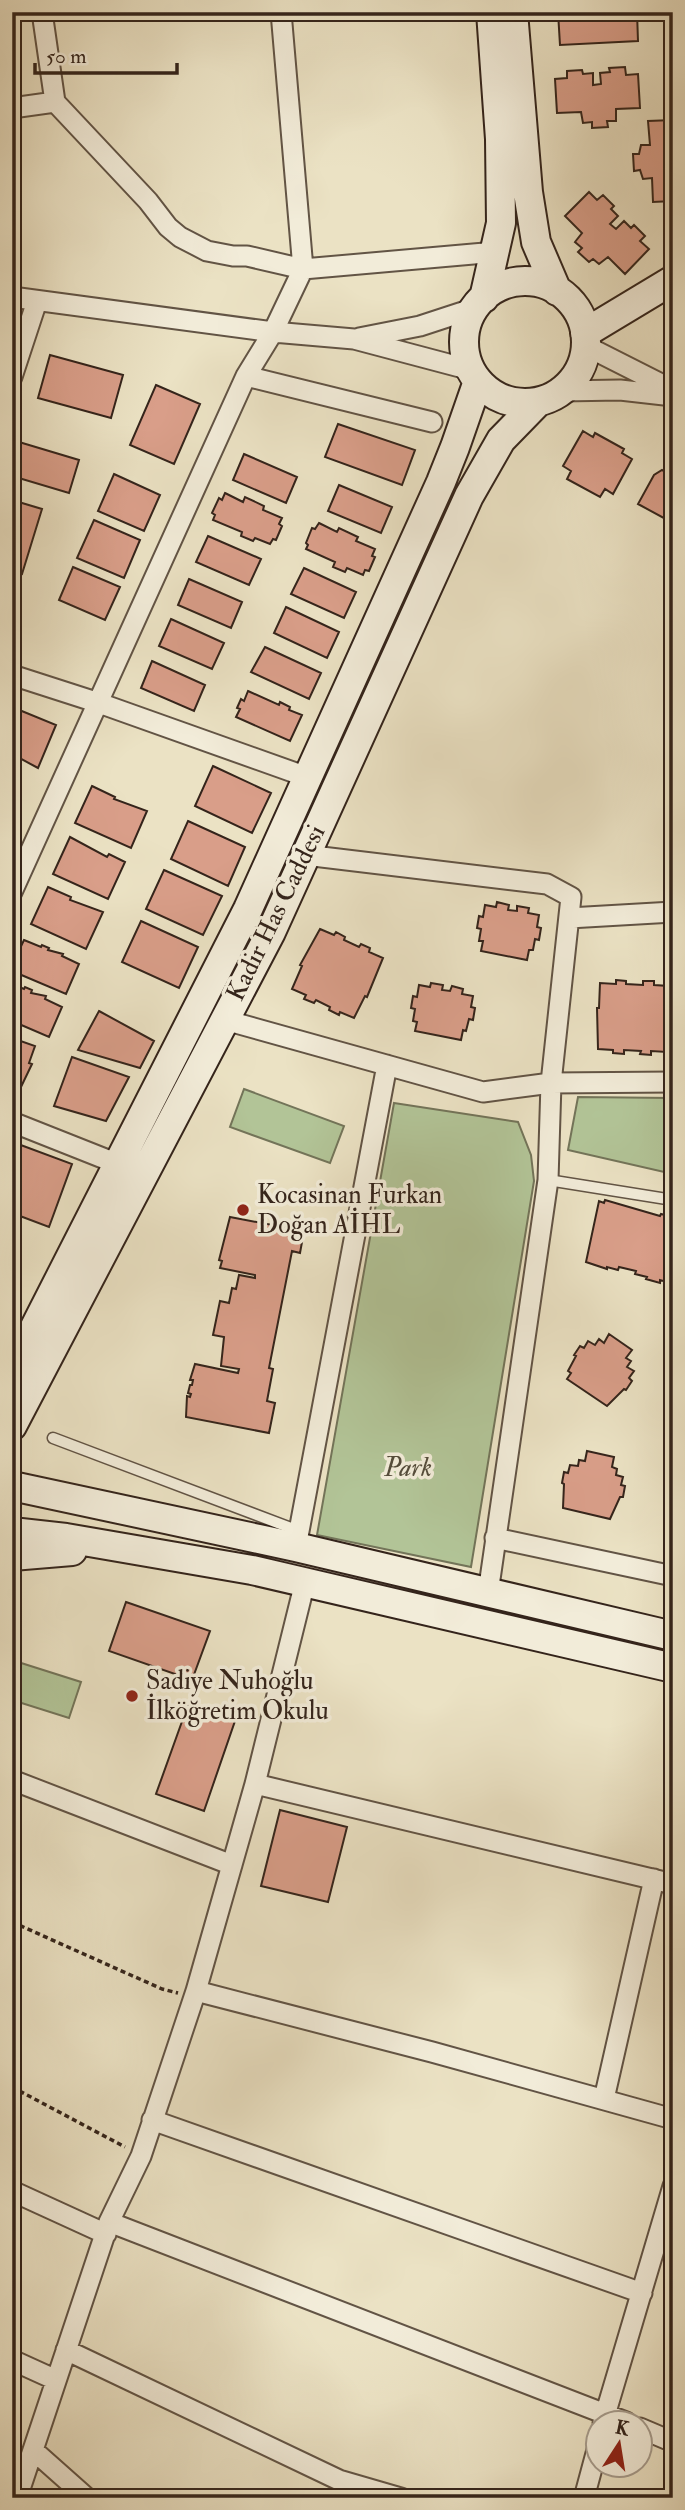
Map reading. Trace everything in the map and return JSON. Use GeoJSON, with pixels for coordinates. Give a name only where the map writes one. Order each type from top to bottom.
{"type":"FeatureCollection","features":[{"type":"Feature","properties":{"kind":"street"},"geometry":{"type":"LineString","coordinates":[[42,12],[55,102],[148,201],[168,227],[194,246],[220,254],[247,256],[303,269],[496,252]]}},
{"type":"Feature","properties":{"kind":"street"},"geometry":{"type":"LineString","coordinates":[[12,892],[246,376],[273,332],[303,269],[281,12]]}},
{"type":"Feature","properties":{"kind":"street"},"geometry":{"type":"LineString","coordinates":[[475,376],[464,345],[469,319],[480,303],[496,252],[501,222],[500,139],[491,12]]}},
{"type":"Feature","properties":{"kind":"street"},"geometry":{"type":"LineString","coordinates":[[513,12],[528,192],[536,243],[557,291]]}},
{"type":"Feature","properties":{"kind":"street"},"geometry":{"type":"LineString","coordinates":[[12,108],[55,102]]}},
{"type":"Feature","properties":{"kind":"street"},"geometry":{"type":"LineString","coordinates":[[586,339],[673,280]]}},
{"type":"Feature","properties":{"kind":"street"},"geometry":{"type":"LineString","coordinates":[[354,339],[420,326],[480,303],[507,284],[533,282],[557,291],[576,309],[586,339],[579,371],[550,396]]}},
{"type":"Feature","properties":{"kind":"street"},"geometry":{"type":"LineString","coordinates":[[12,297],[273,332],[354,339],[475,376],[499,397],[525,403],[550,396],[620,390],[673,396]]}},
{"type":"Feature","properties":{"kind":"street"},"geometry":{"type":"LineString","coordinates":[[12,377],[37,301]]}},
{"type":"Feature","properties":{"kind":"street"},"geometry":{"type":"LineString","coordinates":[[586,339],[673,390]]}},
{"type":"Feature","properties":{"kind":"street"},"geometry":{"type":"LineString","coordinates":[[246,376],[432,422]]}},
{"type":"Feature","properties":{"kind":"street","name":"Kadir Has Caddesi"},"geometry":{"type":"LineString","coordinates":[[13,1370],[248,909],[446,470],[475,376]]}},
{"type":"Feature","properties":{"kind":"street","name":"Kadir Has Caddesi"},"geometry":{"type":"LineString","coordinates":[[12,1426],[271,932],[469,496],[501,440],[550,396]]}},
{"type":"Feature","properties":{"kind":"street"},"geometry":{"type":"LineString","coordinates":[[12,675],[307,777]]}},
{"type":"Feature","properties":{"kind":"street"},"geometry":{"type":"LineString","coordinates":[[305,855],[547,884],[571,897],[551,1083],[548,1180],[488,1593]]}},
{"type":"Feature","properties":{"kind":"street"},"geometry":{"type":"LineString","coordinates":[[569,918],[673,912]]}},
{"type":"Feature","properties":{"kind":"street"},"geometry":{"type":"LineString","coordinates":[[225,1020],[483,1092],[551,1083],[673,1082]]}},
{"type":"Feature","properties":{"kind":"street"},"geometry":{"type":"LineString","coordinates":[[298,1539],[387,1065]]}},
{"type":"Feature","properties":{"kind":"street"},"geometry":{"type":"LineString","coordinates":[[12,1122],[118,1164]]}},
{"type":"Feature","properties":{"kind":"street"},"geometry":{"type":"LineString","coordinates":[[12,1486],[298,1539],[488,1593],[673,1636]]}},
{"type":"Feature","properties":{"kind":"street"},"geometry":{"type":"LineString","coordinates":[[12,1532],[66,1538],[252,1570],[673,1668]]}},
{"type":"Feature","properties":{"kind":"street"},"geometry":{"type":"LineString","coordinates":[[495,1538],[673,1576]]}},
{"type":"Feature","properties":{"kind":"street"},"geometry":{"type":"LineString","coordinates":[[12,1556],[58,1552],[140,1551]]}},
{"type":"Feature","properties":{"kind":"street"},"geometry":{"type":"LineString","coordinates":[[17,2498],[108,2228],[141,2156],[196,1991],[255,1784],[305,1583]]}},
{"type":"Feature","properties":{"kind":"street"},"geometry":{"type":"LineString","coordinates":[[12,1780],[232,1865]]}},
{"type":"Feature","properties":{"kind":"street"},"geometry":{"type":"LineString","coordinates":[[255,1784],[663,1881],[604,2099]]}},
{"type":"Feature","properties":{"kind":"street"},"geometry":{"type":"LineString","coordinates":[[196,1991],[432,2052],[673,2119]]}},
{"type":"Feature","properties":{"kind":"street"},"geometry":{"type":"LineString","coordinates":[[152,2120],[642,2293]]}},
{"type":"Feature","properties":{"kind":"street"},"geometry":{"type":"LineString","coordinates":[[607,2408],[673,2186]]}},
{"type":"Feature","properties":{"kind":"street"},"geometry":{"type":"LineString","coordinates":[[12,2191],[584,2410]]}},
{"type":"Feature","properties":{"kind":"street"},"geometry":{"type":"LineString","coordinates":[[66,2350],[339,2480],[401,2498]]}},
{"type":"Feature","properties":{"kind":"street"},"geometry":{"type":"LineString","coordinates":[[12,2360],[56,2380]]}},
{"type":"Feature","properties":{"kind":"street"},"geometry":{"type":"LineString","coordinates":[[654,2434],[673,2442]]}},
{"type":"Feature","properties":{"kind":"street"},"geometry":{"type":"LineString","coordinates":[[33,2450],[87,2498]]}},
{"type":"Feature","properties":{"kind":"street"},"geometry":{"type":"LineString","coordinates":[[584,2498],[589,2478]]}},
{"type":"Feature","properties":{"kind":"lane"},"geometry":{"type":"LineString","coordinates":[[548,1180],[673,1200]]}},
{"type":"Feature","properties":{"kind":"lane"},"geometry":{"type":"LineString","coordinates":[[53,1438],[298,1539]]}},
{"type":"Feature","properties":{"kind":"path"},"geometry":{"type":"LineString","coordinates":[[12,1922],[162,1989],[181,1993],[196,1991]]}},
{"type":"Feature","properties":{"kind":"path"},"geometry":{"type":"LineString","coordinates":[[12,2087],[141,2156]]}},
{"type":"Feature","properties":{"kind":"green space"},"geometry":{"type":"Polygon","coordinates":[[[244,1089],[344,1126],[330,1163],[230,1127],[244,1089]]]}},
{"type":"Feature","properties":{"kind":"green space"},"geometry":{"type":"Polygon","coordinates":[[[578,1097],[673,1098],[673,1174],[568,1150],[578,1097]]]}},
{"type":"Feature","properties":{"kind":"green space","name":"Park"},"geometry":{"type":"Polygon","coordinates":[[[394,1103],[518,1122],[531,1155],[534,1181],[471,1567],[317,1535],[394,1103]]]}},
{"type":"Feature","properties":{"kind":"green space"},"geometry":{"type":"Polygon","coordinates":[[[18,1662],[81,1682],[69,1718],[12,1700],[12,1678],[18,1662]]]}},
{"type":"Feature","properties":{"kind":"building"},"geometry":{"type":"Polygon","coordinates":[[[558,12],[637,12],[638,41],[560,45],[558,12]]]}},
{"type":"Feature","properties":{"kind":"building"},"geometry":{"type":"Polygon","coordinates":[[[625,67],[626,75],[638,74],[640,108],[616,109],[616,121],[607,121],[608,127],[592,128],[592,122],[583,123],[581,112],[557,113],[555,79],[567,78],[567,71],[582,70],[583,74],[593,73],[593,85],[601,84],[600,73],[610,72],[609,68],[625,67]]]}},
{"type":"Feature","properties":{"kind":"building"},"geometry":{"type":"Polygon","coordinates":[[[673,120],[673,201],[653,202],[652,178],[643,179],[640,170],[634,171],[633,154],[639,154],[641,145],[650,145],[648,121],[673,120]]]}},
{"type":"Feature","properties":{"kind":"building"},"geometry":{"type":"Polygon","coordinates":[[[589,192],[597,200],[603,195],[614,206],[611,209],[618,216],[610,224],[616,229],[624,221],[631,228],[634,225],[645,236],[640,241],[649,249],[625,274],[608,257],[599,264],[593,259],[589,262],[578,252],[582,248],[575,242],[582,233],[565,216],[589,192]]]}},
{"type":"Feature","properties":{"kind":"building"},"geometry":{"type":"Polygon","coordinates":[[[50,355],[123,375],[111,418],[38,398],[50,355]]]}},
{"type":"Feature","properties":{"kind":"building"},"geometry":{"type":"Polygon","coordinates":[[[156,385],[200,404],[174,464],[130,445],[156,385]]]}},
{"type":"Feature","properties":{"kind":"building"},"geometry":{"type":"Polygon","coordinates":[[[338,424],[415,450],[402,485],[325,457],[338,424]]]}},
{"type":"Feature","properties":{"kind":"building"},"geometry":{"type":"Polygon","coordinates":[[[583,431],[593,437],[595,433],[624,449],[622,453],[632,459],[613,494],[605,489],[600,497],[567,479],[571,471],[563,466],[583,431]]]}},
{"type":"Feature","properties":{"kind":"building"},"geometry":{"type":"Polygon","coordinates":[[[19,442],[79,460],[69,493],[12,476],[19,442]]]}},
{"type":"Feature","properties":{"kind":"building"},"geometry":{"type":"Polygon","coordinates":[[[244,454],[297,477],[286,503],[233,480],[244,454]]]}},
{"type":"Feature","properties":{"kind":"building"},"geometry":{"type":"Polygon","coordinates":[[[673,464],[673,523],[638,504],[654,475],[662,470],[668,474],[673,464]]]}},
{"type":"Feature","properties":{"kind":"building"},"geometry":{"type":"Polygon","coordinates":[[[114,474],[160,495],[144,531],[98,511],[114,474]]]}},
{"type":"Feature","properties":{"kind":"building"},"geometry":{"type":"Polygon","coordinates":[[[339,485],[392,507],[381,533],[328,511],[339,485]]]}},
{"type":"Feature","properties":{"kind":"building"},"geometry":{"type":"Polygon","coordinates":[[[225,493],[243,502],[245,497],[264,506],[263,510],[282,518],[279,524],[282,526],[276,540],[273,539],[270,544],[255,538],[253,541],[241,536],[242,532],[213,520],[215,515],[212,513],[219,498],[222,500],[225,493]]]}},
{"type":"Feature","properties":{"kind":"building"},"geometry":{"type":"Polygon","coordinates":[[[12,500],[42,509],[22,574],[12,571],[12,500]]]}},
{"type":"Feature","properties":{"kind":"building"},"geometry":{"type":"Polygon","coordinates":[[[94,520],[140,540],[124,578],[77,558],[94,520]]]}},
{"type":"Feature","properties":{"kind":"building"},"geometry":{"type":"Polygon","coordinates":[[[319,523],[337,532],[339,528],[358,537],[356,541],[375,549],[372,556],[375,557],[369,571],[365,570],[363,575],[347,568],[345,572],[333,567],[335,562],[306,549],[312,528],[315,529],[319,523]]]}},
{"type":"Feature","properties":{"kind":"building"},"geometry":{"type":"Polygon","coordinates":[[[208,536],[261,559],[249,585],[196,562],[208,536]]]}},
{"type":"Feature","properties":{"kind":"building"},"geometry":{"type":"Polygon","coordinates":[[[73,567],[120,587],[105,620],[59,600],[73,567]]]}},
{"type":"Feature","properties":{"kind":"building"},"geometry":{"type":"Polygon","coordinates":[[[304,568],[356,592],[344,618],[291,594],[304,568]]]}},
{"type":"Feature","properties":{"kind":"building"},"geometry":{"type":"Polygon","coordinates":[[[189,579],[242,602],[231,628],[178,605],[189,579]]]}},
{"type":"Feature","properties":{"kind":"building"},"geometry":{"type":"Polygon","coordinates":[[[286,607],[339,632],[327,658],[274,633],[286,607]]]}},
{"type":"Feature","properties":{"kind":"building"},"geometry":{"type":"Polygon","coordinates":[[[171,619],[224,643],[212,669],[159,646],[171,619]]]}},
{"type":"Feature","properties":{"kind":"building"},"geometry":{"type":"Polygon","coordinates":[[[265,647],[321,673],[309,699],[251,672],[265,647]]]}},
{"type":"Feature","properties":{"kind":"building"},"geometry":{"type":"Polygon","coordinates":[[[152,661],[205,685],[194,711],[141,688],[152,661]]]}},
{"type":"Feature","properties":{"kind":"building"},"geometry":{"type":"Polygon","coordinates":[[[248,691],[279,705],[280,702],[290,707],[289,710],[302,715],[290,741],[236,717],[241,699],[244,701],[248,691]]]}},
{"type":"Feature","properties":{"kind":"building"},"geometry":{"type":"Polygon","coordinates":[[[12,707],[56,725],[38,768],[12,754],[12,707]]]}},
{"type":"Feature","properties":{"kind":"building"},"geometry":{"type":"Polygon","coordinates":[[[213,766],[271,793],[252,833],[195,806],[213,766]]]}},
{"type":"Feature","properties":{"kind":"building"},"geometry":{"type":"Polygon","coordinates":[[[92,786],[115,797],[114,799],[147,811],[131,848],[75,823],[92,786]]]}},
{"type":"Feature","properties":{"kind":"building"},"geometry":{"type":"Polygon","coordinates":[[[188,821],[245,847],[228,886],[171,859],[188,821]]]}},
{"type":"Feature","properties":{"kind":"building"},"geometry":{"type":"Polygon","coordinates":[[[70,837],[107,857],[109,854],[125,862],[108,899],[53,874],[70,837]]]}},
{"type":"Feature","properties":{"kind":"building"},"geometry":{"type":"Polygon","coordinates":[[[164,870],[222,896],[203,935],[146,909],[164,870]]]}},
{"type":"Feature","properties":{"kind":"building"},"geometry":{"type":"Polygon","coordinates":[[[48,887],[71,897],[70,900],[103,912],[86,949],[31,924],[48,887]]]}},
{"type":"Feature","properties":{"kind":"building"},"geometry":{"type":"Polygon","coordinates":[[[497,902],[509,905],[508,910],[517,911],[517,906],[529,908],[528,913],[539,915],[539,940],[535,939],[527,960],[481,951],[481,929],[477,928],[479,916],[483,917],[485,905],[496,907],[497,902]]]}},
{"type":"Feature","properties":{"kind":"building"},"geometry":{"type":"Polygon","coordinates":[[[141,921],[198,947],[179,988],[122,962],[141,921]]]}},
{"type":"Feature","properties":{"kind":"building"},"geometry":{"type":"Polygon","coordinates":[[[320,929],[334,935],[336,932],[345,937],[344,940],[359,947],[361,944],[370,948],[369,952],[383,958],[367,997],[365,996],[354,1018],[340,1012],[339,1015],[316,1000],[314,1003],[304,999],[306,995],[292,989],[302,966],[300,965],[320,929]]]}},
{"type":"Feature","properties":{"kind":"building"},"geometry":{"type":"Polygon","coordinates":[[[24,940],[63,954],[62,956],[79,964],[66,994],[12,971],[12,965],[24,940]]]}},
{"type":"Feature","properties":{"kind":"building"},"geometry":{"type":"Polygon","coordinates":[[[616,980],[626,981],[626,984],[643,985],[643,981],[654,981],[654,985],[669,986],[670,1027],[667,1052],[651,1051],[651,1055],[640,1054],[641,1051],[624,1050],[624,1054],[598,1049],[597,1008],[600,983],[616,984],[616,980]]]}},
{"type":"Feature","properties":{"kind":"building"},"geometry":{"type":"Polygon","coordinates":[[[431,983],[443,985],[442,990],[450,991],[452,986],[463,989],[462,994],[473,996],[473,1020],[469,1019],[461,1040],[415,1031],[415,1009],[411,1008],[413,996],[417,997],[419,985],[430,987],[431,983]]]}},
{"type":"Feature","properties":{"kind":"building"},"geometry":{"type":"Polygon","coordinates":[[[12,984],[32,990],[31,993],[46,996],[45,999],[62,1007],[49,1037],[12,1021],[12,984]]]}},
{"type":"Feature","properties":{"kind":"building"},"geometry":{"type":"Polygon","coordinates":[[[99,1011],[154,1041],[140,1068],[78,1050],[99,1011]]]}},
{"type":"Feature","properties":{"kind":"building"},"geometry":{"type":"Polygon","coordinates":[[[12,1038],[35,1046],[29,1063],[32,1064],[20,1089],[12,1087],[12,1038]]]}},
{"type":"Feature","properties":{"kind":"building"},"geometry":{"type":"Polygon","coordinates":[[[72,1057],[129,1077],[106,1121],[54,1106],[72,1057]]]}},
{"type":"Feature","properties":{"kind":"building"},"geometry":{"type":"Polygon","coordinates":[[[18,1144],[72,1164],[49,1227],[12,1213],[12,1167],[15,1161],[12,1158],[18,1144]]]}},
{"type":"Feature","properties":{"kind":"building"},"geometry":{"type":"Polygon","coordinates":[[[605,1200],[660,1216],[673,1217],[673,1260],[667,1282],[646,1279],[647,1277],[635,1274],[636,1271],[619,1267],[618,1270],[607,1269],[586,1262],[599,1201],[604,1203],[605,1200]]]}},
{"type":"Feature","properties":{"kind":"building"},"geometry":{"type":"Polygon","coordinates":[[[230,1217],[304,1231],[300,1253],[292,1251],[269,1368],[273,1369],[267,1401],[275,1403],[269,1433],[186,1417],[187,1396],[190,1397],[191,1394],[188,1393],[195,1364],[238,1373],[239,1369],[221,1366],[224,1337],[213,1335],[220,1301],[229,1303],[232,1288],[236,1289],[239,1275],[255,1278],[255,1275],[220,1268],[222,1261],[219,1260],[230,1217]]]}},
{"type":"Feature","properties":{"kind":"building"},"geometry":{"type":"Polygon","coordinates":[[[609,1334],[632,1350],[626,1358],[631,1361],[627,1367],[634,1371],[626,1390],[607,1406],[567,1379],[576,1356],[574,1355],[580,1346],[584,1348],[588,1341],[595,1345],[599,1339],[604,1343],[609,1334]]]}},
{"type":"Feature","properties":{"kind":"building"},"geometry":{"type":"Polygon","coordinates":[[[587,1451],[614,1457],[612,1467],[617,1469],[616,1475],[623,1477],[623,1497],[620,1497],[610,1519],[563,1508],[564,1472],[568,1473],[570,1465],[578,1466],[579,1460],[585,1461],[587,1451]]]}},
{"type":"Feature","properties":{"kind":"building"},"geometry":{"type":"Polygon","coordinates":[[[126,1602],[210,1631],[192,1680],[109,1651],[126,1602]]]}},
{"type":"Feature","properties":{"kind":"building"},"geometry":{"type":"Polygon","coordinates":[[[189,1702],[236,1718],[204,1811],[156,1794],[189,1702]]]}},
{"type":"Feature","properties":{"kind":"building"},"geometry":{"type":"Polygon","coordinates":[[[280,1810],[347,1827],[328,1902],[261,1886],[280,1810]]]}},
{"type":"Feature","properties":{"kind":"place","name":"Kocasinan Furkan Doğan AİHL"},"geometry":{"type":"Point","coordinates":[243,1210]}},
{"type":"Feature","properties":{"kind":"place","name":"Sadiye Nuhoğlu İlköğretim Okulu"},"geometry":{"type":"Point","coordinates":[132,1696]}}]}
